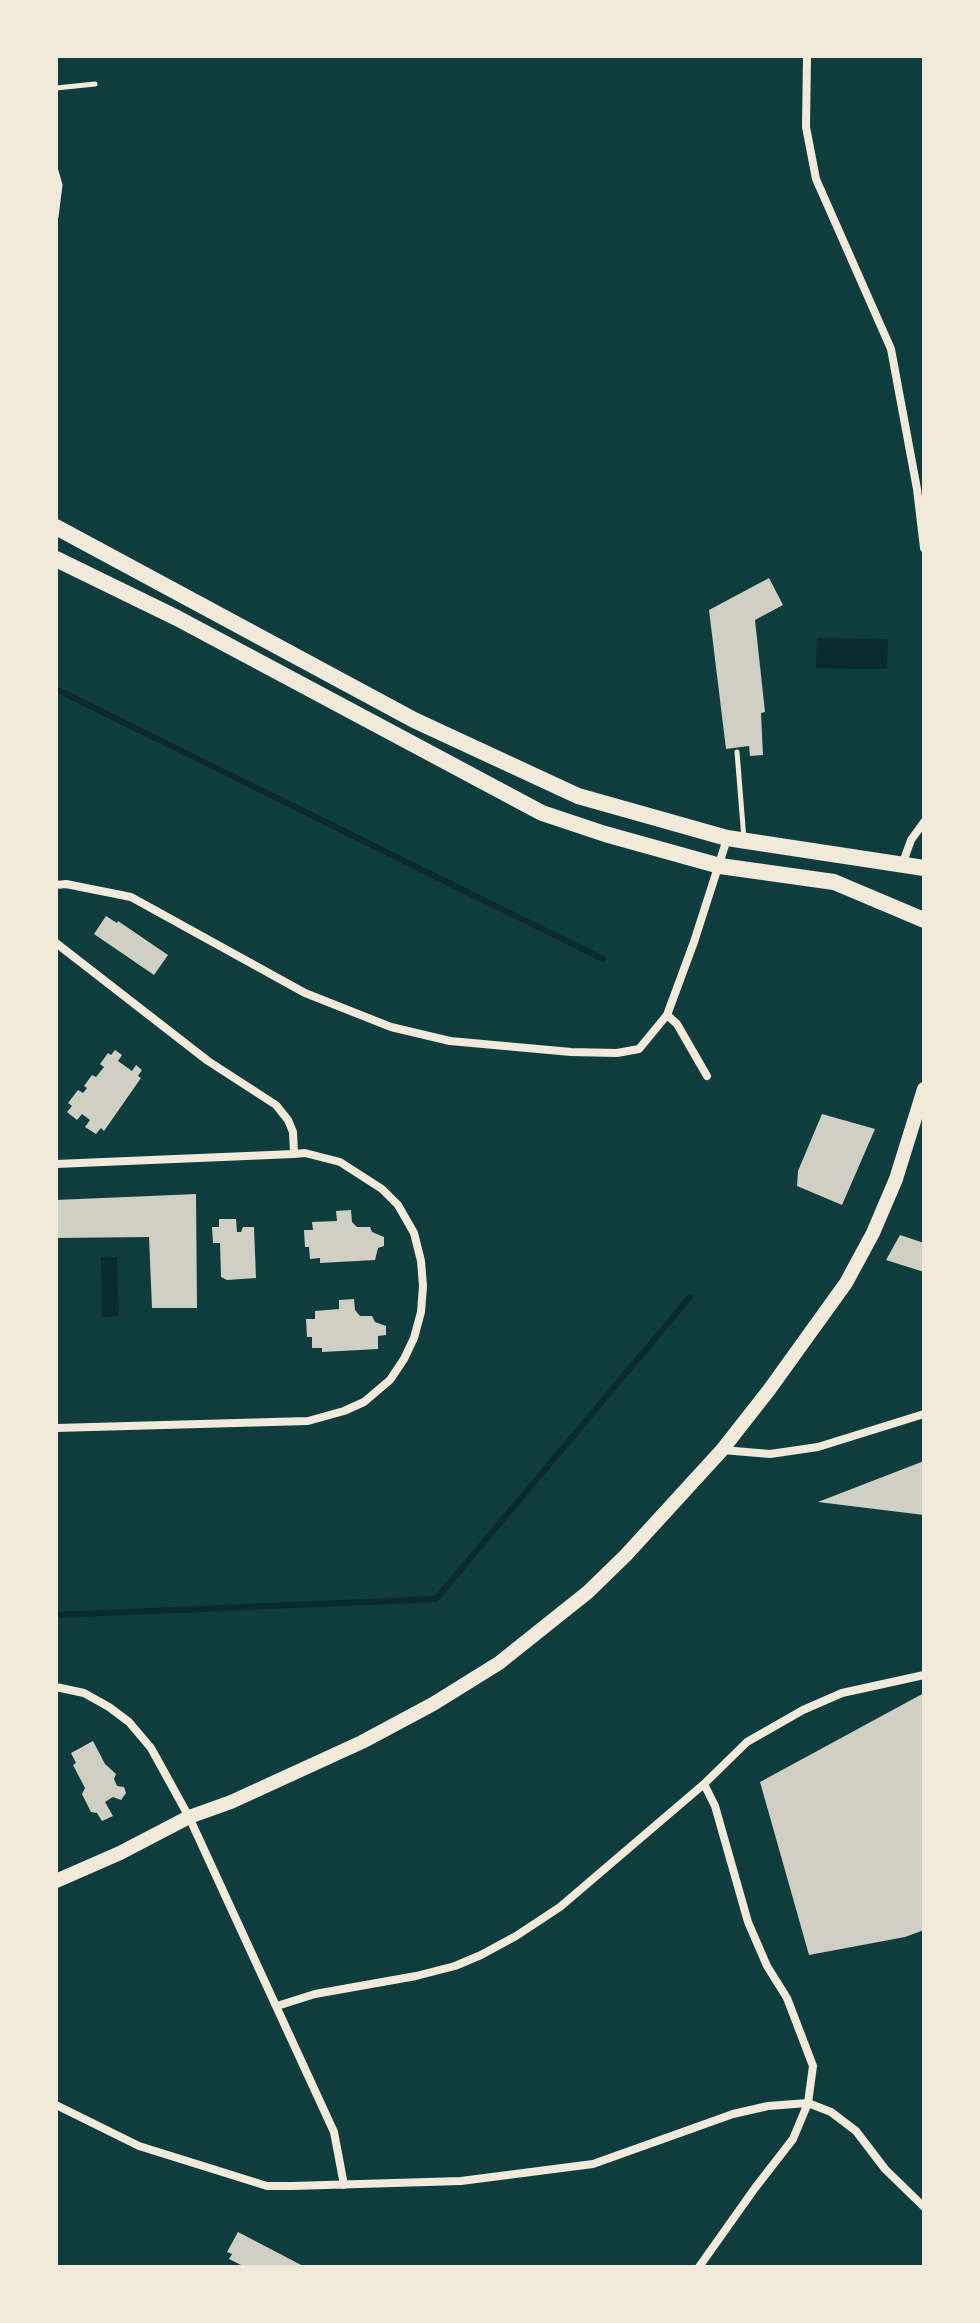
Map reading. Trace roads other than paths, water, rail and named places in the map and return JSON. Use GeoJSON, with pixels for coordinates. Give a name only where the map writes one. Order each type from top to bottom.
{"type":"FeatureCollection","features":[{"type":"Feature","properties":{"kind":"main road"},"geometry":{"type":"LineString","coordinates":[[56,527],[441,733],[578,796],[736,839],[924,868]]}},
{"type":"Feature","properties":{"kind":"main road"},"geometry":{"type":"LineString","coordinates":[[56,559],[177,618],[542,813],[720,866],[834,882],[924,920]]}},
{"type":"Feature","properties":{"kind":"main road"},"geometry":{"type":"LineString","coordinates":[[56,1881],[120,1853],[189,1817],[231,1802],[362,1742],[433,1704],[499,1663],[607,1574],[722,1450],[846,1283],[873,1233],[896,1179],[924,1089]]}},
{"type":"Feature","properties":{"kind":"street"},"geometry":{"type":"LineString","coordinates":[[807,56],[806,127],[816,179],[891,349],[912,460],[924,548]]}},
{"type":"Feature","properties":{"kind":"street"},"geometry":{"type":"LineString","coordinates":[[902,865],[911,840],[924,822]]}},
{"type":"Feature","properties":{"kind":"street"},"geometry":{"type":"LineString","coordinates":[[56,885],[66,884],[131,897],[305,993],[391,1027],[450,1041],[617,1053],[639,1049],[667,1015],[720,866],[736,839]]}},
{"type":"Feature","properties":{"kind":"street"},"geometry":{"type":"LineString","coordinates":[[56,943],[208,1061],[276,1105],[293,1132],[294,1154]]}},
{"type":"Feature","properties":{"kind":"street"},"geometry":{"type":"LineString","coordinates":[[667,1015],[677,1024],[707,1076]]}},
{"type":"Feature","properties":{"kind":"street"},"geometry":{"type":"LineString","coordinates":[[56,1164],[305,1153],[340,1162],[382,1189],[398,1205],[414,1233],[421,1261],[421,1312],[414,1338],[390,1380],[364,1402],[308,1421],[56,1428]]}},
{"type":"Feature","properties":{"kind":"street"},"geometry":{"type":"LineString","coordinates":[[722,1450],[770,1454],[818,1447],[924,1414]]}},
{"type":"Feature","properties":{"kind":"street"},"geometry":{"type":"LineString","coordinates":[[277,2006],[315,1994],[416,1976],[455,1966],[481,1955],[560,1907],[704,1784],[747,1742],[803,1710],[842,1693],[924,1675]]}},
{"type":"Feature","properties":{"kind":"street"},"geometry":{"type":"LineString","coordinates":[[56,1687],[84,1693],[129,1722],[151,1748],[189,1817],[334,2132],[344,2185]]}},
{"type":"Feature","properties":{"kind":"street"},"geometry":{"type":"LineString","coordinates":[[699,2267],[793,2139],[808,2103],[813,2066],[787,1998],[767,1966],[748,1922],[715,1806],[704,1784]]}},
{"type":"Feature","properties":{"kind":"street"},"geometry":{"type":"LineString","coordinates":[[56,2105],[139,2146],[267,2186],[461,2181],[529,2174],[593,2164],[733,2114],[768,2106],[808,2103],[831,2112],[856,2131],[885,2169],[924,2207]]}},
{"type":"Feature","properties":{"kind":"lane"},"geometry":{"type":"LineString","coordinates":[[56,88],[95,84]]}},
{"type":"Feature","properties":{"kind":"lane"},"geometry":{"type":"LineString","coordinates":[[56,171],[60,185],[56,217]]}},
{"type":"Feature","properties":{"kind":"lane"},"geometry":{"type":"LineString","coordinates":[[736,839],[737,752]]}},
{"type":"Feature","properties":{"kind":"water"},"geometry":{"type":"Polygon","coordinates":[[[817,638],[888,639],[887,669],[816,668],[817,638]]]}},
{"type":"Feature","properties":{"kind":"water"},"geometry":{"type":"Polygon","coordinates":[[[101,1257],[117,1257],[119,1316],[102,1317],[101,1257]]]}},
{"type":"Feature","properties":{"kind":"waterway"},"geometry":{"type":"LineString","coordinates":[[56,689],[603,959]]}},
{"type":"Feature","properties":{"kind":"waterway"},"geometry":{"type":"LineString","coordinates":[[56,1615],[436,1599],[690,1297]]}}]}
